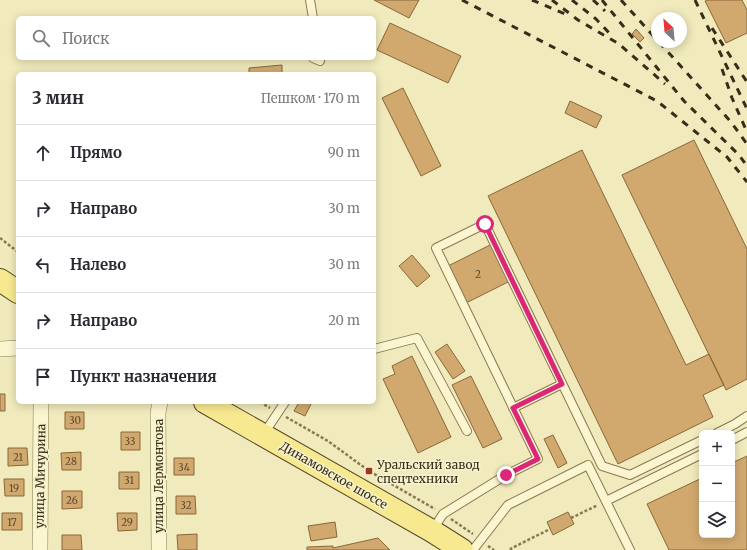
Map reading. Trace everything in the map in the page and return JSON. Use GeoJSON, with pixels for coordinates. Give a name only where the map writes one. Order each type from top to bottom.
{"type":"FeatureCollection","features":[{"type":"Feature","properties":{"kind":"main road"},"geometry":{"type":"LineString","coordinates":[[0,280],[16,291]]}},
{"type":"Feature","properties":{"kind":"main road","name":"Динамовское шоссе"},"geometry":{"type":"LineString","coordinates":[[209,404],[263,435],[437,522],[462,550]]}},
{"type":"Feature","properties":{"kind":"street"},"geometry":{"type":"LineString","coordinates":[[0,349],[16,348]]}},
{"type":"Feature","properties":{"kind":"street","name":"улица Мичурина"},"geometry":{"type":"LineString","coordinates":[[40,550],[41,404]]}},
{"type":"Feature","properties":{"kind":"street","name":"улица Лермонтова"},"geometry":{"type":"LineString","coordinates":[[159,550],[158,413],[160,404]]}},
{"type":"Feature","properties":{"kind":"lane"},"geometry":{"type":"LineString","coordinates":[[310,0],[312,16]]}},
{"type":"Feature","properties":{"kind":"lane"},"geometry":{"type":"LineString","coordinates":[[437,522],[506,475],[538,459],[436,248],[485,224],[602,466],[630,475],[699,441]]}},
{"type":"Feature","properties":{"kind":"lane"},"geometry":{"type":"LineString","coordinates":[[376,348],[417,338],[467,431]]}},
{"type":"Feature","properties":{"kind":"lane"},"geometry":{"type":"LineString","coordinates":[[513,408],[562,384]]}},
{"type":"Feature","properties":{"kind":"lane"},"geometry":{"type":"LineString","coordinates":[[263,435],[284,404]]}},
{"type":"Feature","properties":{"kind":"lane"},"geometry":{"type":"LineString","coordinates":[[722,430],[747,416]]}},
{"type":"Feature","properties":{"kind":"lane"},"geometry":{"type":"LineString","coordinates":[[735,438],[747,432]]}},
{"type":"Feature","properties":{"kind":"lane"},"geometry":{"type":"LineString","coordinates":[[606,501],[699,455]]}},
{"type":"Feature","properties":{"kind":"lane"},"geometry":{"type":"LineString","coordinates":[[473,550],[508,505],[588,465],[630,550]]}},
{"type":"Feature","properties":{"kind":"path"},"geometry":{"type":"LineString","coordinates":[[0,238],[16,250]]}},
{"type":"Feature","properties":{"kind":"path"},"geometry":{"type":"LineString","coordinates":[[263,404],[328,441],[369,471],[426,502],[437,522],[481,539],[494,550]]}},
{"type":"Feature","properties":{"kind":"path"},"geometry":{"type":"LineString","coordinates":[[571,518],[606,501]]}},
{"type":"Feature","properties":{"kind":"path"},"geometry":{"type":"LineString","coordinates":[[510,550],[550,529]]}},
{"type":"Feature","properties":{"kind":"building"},"geometry":{"type":"Polygon","coordinates":[[[374,0],[419,0],[409,18],[374,0]]]}},
{"type":"Feature","properties":{"kind":"building"},"geometry":{"type":"Polygon","coordinates":[[[742,0],[747,10],[747,33],[726,43],[705,1],[742,0]]]}},
{"type":"Feature","properties":{"kind":"building"},"geometry":{"type":"Polygon","coordinates":[[[390,23],[461,56],[448,83],[377,50],[390,23]]]}},
{"type":"Feature","properties":{"kind":"building"},"geometry":{"type":"Polygon","coordinates":[[[636,29],[644,38],[640,42],[632,34],[636,29]]]}},
{"type":"Feature","properties":{"kind":"building"},"geometry":{"type":"Polygon","coordinates":[[[282,65],[282,72],[249,72],[249,68],[282,65]]]}},
{"type":"Feature","properties":{"kind":"building"},"geometry":{"type":"Polygon","coordinates":[[[403,88],[441,166],[421,176],[382,98],[403,88]]]}},
{"type":"Feature","properties":{"kind":"building"},"geometry":{"type":"Polygon","coordinates":[[[570,101],[602,116],[596,128],[565,113],[570,101]]]}},
{"type":"Feature","properties":{"kind":"building"},"geometry":{"type":"Polygon","coordinates":[[[694,140],[747,249],[747,379],[726,390],[622,175],[694,140]]]}},
{"type":"Feature","properties":{"kind":"building"},"geometry":{"type":"Polygon","coordinates":[[[582,150],[686,365],[709,354],[724,385],[703,395],[713,417],[618,464],[488,196],[582,150]]]}},
{"type":"Feature","properties":{"kind":"building"},"geometry":{"type":"Polygon","coordinates":[[[492,244],[510,281],[464,304],[446,267],[492,244]]]}},
{"type":"Feature","properties":{"kind":"building"},"geometry":{"type":"Polygon","coordinates":[[[412,255],[430,276],[417,287],[399,266],[412,255]]]}},
{"type":"Feature","properties":{"kind":"building"},"geometry":{"type":"Polygon","coordinates":[[[447,344],[465,371],[453,379],[435,352],[447,344]]]}},
{"type":"Feature","properties":{"kind":"building"},"geometry":{"type":"Polygon","coordinates":[[[412,356],[451,437],[418,453],[383,379],[395,374],[392,366],[412,356]]]}},
{"type":"Feature","properties":{"kind":"building"},"geometry":{"type":"Polygon","coordinates":[[[471,376],[502,439],[483,448],[452,385],[471,376]]]}},
{"type":"Feature","properties":{"kind":"building"},"geometry":{"type":"Polygon","coordinates":[[[0,394],[5,394],[5,411],[0,411],[0,394]]]}},
{"type":"Feature","properties":{"kind":"building"},"geometry":{"type":"Polygon","coordinates":[[[298,404],[311,404],[305,416],[294,411],[298,404]]]}},
{"type":"Feature","properties":{"kind":"building"},"geometry":{"type":"Polygon","coordinates":[[[65,412],[84,412],[84,429],[65,429],[65,412]]]}},
{"type":"Feature","properties":{"kind":"building"},"geometry":{"type":"Polygon","coordinates":[[[121,432],[140,432],[140,450],[121,450],[121,432]]]}},
{"type":"Feature","properties":{"kind":"building"},"geometry":{"type":"Polygon","coordinates":[[[553,435],[567,463],[558,468],[544,439],[553,435]]]}},
{"type":"Feature","properties":{"kind":"building"},"geometry":{"type":"Polygon","coordinates":[[[8,448],[27,448],[28,465],[8,466],[8,448]]]}},
{"type":"Feature","properties":{"kind":"building"},"geometry":{"type":"Polygon","coordinates":[[[81,452],[81,470],[62,470],[61,453],[81,452]]]}},
{"type":"Feature","properties":{"kind":"building"},"geometry":{"type":"Polygon","coordinates":[[[747,456],[747,550],[669,550],[647,504],[699,479],[699,538],[735,538],[735,462],[747,456]]]}},
{"type":"Feature","properties":{"kind":"building"},"geometry":{"type":"Polygon","coordinates":[[[174,458],[194,458],[194,475],[174,475],[174,458]]]}},
{"type":"Feature","properties":{"kind":"building"},"geometry":{"type":"Polygon","coordinates":[[[119,472],[139,472],[139,489],[119,489],[119,472]]]}},
{"type":"Feature","properties":{"kind":"building"},"geometry":{"type":"Polygon","coordinates":[[[4,479],[24,479],[24,496],[5,496],[4,479]]]}},
{"type":"Feature","properties":{"kind":"building"},"geometry":{"type":"Polygon","coordinates":[[[62,491],[82,491],[82,508],[62,509],[62,491]]]}},
{"type":"Feature","properties":{"kind":"building"},"geometry":{"type":"Polygon","coordinates":[[[176,496],[195,496],[196,514],[176,514],[176,496]]]}},
{"type":"Feature","properties":{"kind":"building"},"geometry":{"type":"Polygon","coordinates":[[[568,512],[574,524],[553,535],[547,522],[568,512]]]}},
{"type":"Feature","properties":{"kind":"building"},"geometry":{"type":"Polygon","coordinates":[[[2,513],[22,513],[22,530],[2,530],[2,513]]]}},
{"type":"Feature","properties":{"kind":"building"},"geometry":{"type":"Polygon","coordinates":[[[117,513],[137,513],[137,530],[118,531],[117,513]]]}},
{"type":"Feature","properties":{"kind":"building"},"geometry":{"type":"Polygon","coordinates":[[[335,522],[337,537],[311,541],[308,526],[335,522]]]}},
{"type":"Feature","properties":{"kind":"building"},"geometry":{"type":"Polygon","coordinates":[[[197,534],[197,550],[178,550],[177,535],[197,534]]]}},
{"type":"Feature","properties":{"kind":"building"},"geometry":{"type":"Polygon","coordinates":[[[62,535],[81,535],[82,550],[62,550],[62,535]]]}},
{"type":"Feature","properties":{"kind":"building"},"geometry":{"type":"Polygon","coordinates":[[[378,538],[390,550],[307,550],[307,547],[333,546],[333,548],[378,538]]]}},
{"type":"Feature","properties":{"kind":"railway"},"geometry":{"type":"LineString","coordinates":[[462,0],[657,101],[727,157],[747,182]]}},
{"type":"Feature","properties":{"kind":"railway"},"geometry":{"type":"LineString","coordinates":[[532,0],[565,14]]}},
{"type":"Feature","properties":{"kind":"railway"},"geometry":{"type":"LineString","coordinates":[[552,0],[578,20],[619,44],[665,84]]}},
{"type":"Feature","properties":{"kind":"railway"},"geometry":{"type":"LineString","coordinates":[[572,0],[596,19],[613,37]]}},
{"type":"Feature","properties":{"kind":"railway"},"geometry":{"type":"LineString","coordinates":[[593,0],[605,11]]}},
{"type":"Feature","properties":{"kind":"railway"},"geometry":{"type":"LineString","coordinates":[[602,0],[684,101],[739,155],[747,166]]}},
{"type":"Feature","properties":{"kind":"railway"},"geometry":{"type":"LineString","coordinates":[[621,0],[651,33]]}},
{"type":"Feature","properties":{"kind":"railway"},"geometry":{"type":"LineString","coordinates":[[695,0],[747,109]]}},
{"type":"Feature","properties":{"kind":"railway"},"geometry":{"type":"LineString","coordinates":[[712,28],[747,82]]}},
{"type":"Feature","properties":{"kind":"railway"},"geometry":{"type":"LineString","coordinates":[[664,48],[731,122],[747,144]]}},
{"type":"Feature","properties":{"kind":"railway"},"geometry":{"type":"LineString","coordinates":[[722,69],[732,98],[747,132]]}},
{"type":"Feature","properties":{"kind":"place","name":"Уральский завод спецтехники"},"geometry":{"type":"Point","coordinates":[369,471]}},
{"type":"Feature","properties":{"kind":"route"},"geometry":{"type":"LineString","coordinates":[[485,224],[562,384],[513,408],[538,459],[506,475]]}}]}
